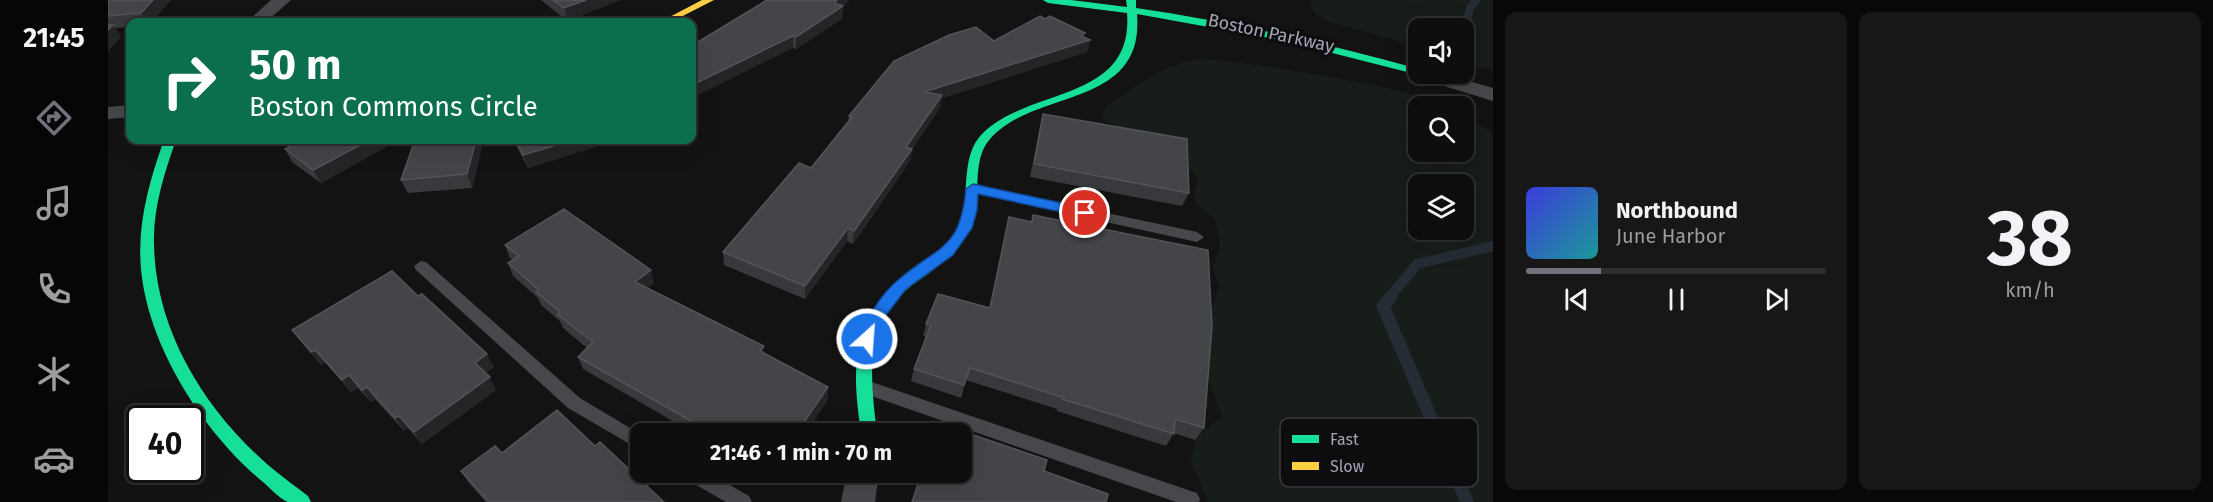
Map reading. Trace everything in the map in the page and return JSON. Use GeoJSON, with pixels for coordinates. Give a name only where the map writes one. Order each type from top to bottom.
{"type":"FeatureCollection","features":[{"type":"Feature","properties":{"kind":"street"},"geometry":{"type":"LineString","coordinates":[[261,18],[282,0]]}},
{"type":"Feature","properties":{"kind":"street"},"geometry":{"type":"LineString","coordinates":[[673,18],[709,0]]}},
{"type":"Feature","properties":{"kind":"street","name":"Boston Parkway"},"geometry":{"type":"LineString","coordinates":[[1048,0],[1132,4],[1263,30],[1408,69]]}},
{"type":"Feature","properties":{"kind":"street"},"geometry":{"type":"LineString","coordinates":[[868,423],[863,352],[873,321],[901,285],[948,252],[965,228],[971,210],[975,167],[984,138],[1002,120],[1030,107],[1097,84],[1122,66],[1132,48],[1132,4]]}},
{"type":"Feature","properties":{"kind":"street"},"geometry":{"type":"LineString","coordinates":[[1457,84],[1493,95]]}},
{"type":"Feature","properties":{"kind":"street"},"geometry":{"type":"LineString","coordinates":[[108,113],[126,111]]}},
{"type":"Feature","properties":{"kind":"street"},"geometry":{"type":"LineString","coordinates":[[169,144],[159,172],[151,210],[147,250],[153,292],[166,335],[187,379],[218,424],[256,465],[302,502]]}},
{"type":"Feature","properties":{"kind":"street"},"geometry":{"type":"LineString","coordinates":[[858,502],[861,483]]}},
{"type":"Feature","properties":{"kind":"lane"},"geometry":{"type":"LineString","coordinates":[[973,189],[1197,237]]}},
{"type":"Feature","properties":{"kind":"lane"},"geometry":{"type":"LineString","coordinates":[[421,266],[546,380],[574,403],[630,438]]}},
{"type":"Feature","properties":{"kind":"lane"},"geometry":{"type":"LineString","coordinates":[[864,386],[1191,499]]}},
{"type":"Feature","properties":{"kind":"lane"},"geometry":{"type":"LineString","coordinates":[[709,483],[743,502]]}},
{"type":"Feature","properties":{"kind":"shaded area"},"geometry":{"type":"Polygon","coordinates":[[[1312,0],[1493,0],[1493,71],[1474,66],[1474,18],[1408,18],[1408,44],[1327,21],[1315,13],[1310,5],[1312,0]]]}},
{"type":"Feature","properties":{"kind":"shaded area"},"geometry":{"type":"Polygon","coordinates":[[[1205,59],[1235,62],[1355,82],[1416,96],[1408,96],[1408,162],[1474,162],[1474,123],[1493,132],[1493,502],[1208,502],[1191,462],[1196,436],[1222,417],[1206,372],[1204,334],[1219,287],[1213,269],[1220,245],[1215,219],[1199,206],[1194,198],[1198,178],[1162,137],[1108,123],[1102,117],[1106,107],[1152,76],[1177,64],[1205,59]]]}},
{"type":"Feature","properties":{"kind":"building"},"geometry":{"type":"Polygon","coordinates":[[[108,0],[153,0],[141,13],[108,16],[108,0]]]}},
{"type":"Feature","properties":{"kind":"building"},"geometry":{"type":"Polygon","coordinates":[[[553,0],[586,0],[564,8],[553,0]]]}},
{"type":"Feature","properties":{"kind":"building"},"geometry":{"type":"Polygon","coordinates":[[[767,0],[837,0],[834,3],[843,6],[796,37],[793,36],[696,83],[696,41],[698,42],[767,0]]]}},
{"type":"Feature","properties":{"kind":"building"},"geometry":{"type":"Polygon","coordinates":[[[1040,16],[1045,19],[1050,16],[1085,33],[1081,36],[1090,40],[924,92],[942,95],[906,147],[912,149],[854,231],[848,228],[805,286],[723,252],[799,163],[811,168],[852,117],[849,116],[894,61],[949,35],[976,27],[994,41],[1040,16]]]}},
{"type":"Feature","properties":{"kind":"building"},"geometry":{"type":"Polygon","coordinates":[[[1043,114],[1187,139],[1189,193],[1034,164],[1043,114]]]}},
{"type":"Feature","properties":{"kind":"building"},"geometry":{"type":"Polygon","coordinates":[[[295,144],[362,144],[313,170],[285,149],[295,144]]]}},
{"type":"Feature","properties":{"kind":"building"},"geometry":{"type":"Polygon","coordinates":[[[414,144],[475,144],[467,174],[401,180],[414,144]]]}},
{"type":"Feature","properties":{"kind":"building"},"geometry":{"type":"Polygon","coordinates":[[[518,144],[560,144],[523,155],[518,144]]]}},
{"type":"Feature","properties":{"kind":"building"},"geometry":{"type":"Polygon","coordinates":[[[564,209],[651,270],[635,282],[764,346],[760,351],[828,387],[803,423],[695,423],[578,357],[593,342],[558,315],[559,311],[536,292],[539,290],[508,263],[519,256],[505,245],[564,209]]]}},
{"type":"Feature","properties":{"kind":"building"},"geometry":{"type":"Polygon","coordinates":[[[1033,215],[1208,250],[1212,326],[1204,428],[1175,419],[1174,434],[970,368],[964,385],[914,369],[931,325],[926,324],[938,294],[990,308],[1009,217],[1032,222],[1033,215]]]}},
{"type":"Feature","properties":{"kind":"building"},"geometry":{"type":"Polygon","coordinates":[[[392,271],[418,296],[422,294],[487,354],[475,363],[490,377],[414,432],[399,416],[395,418],[367,387],[362,390],[349,375],[342,380],[315,350],[311,352],[292,330],[392,271]]]}},
{"type":"Feature","properties":{"kind":"building"},"geometry":{"type":"Polygon","coordinates":[[[557,410],[595,446],[600,442],[630,470],[630,483],[644,483],[664,502],[489,502],[461,471],[495,446],[502,453],[557,410]]]}},
{"type":"Feature","properties":{"kind":"building"},"geometry":{"type":"Polygon","coordinates":[[[972,435],[1047,460],[1044,471],[1108,494],[1106,502],[912,502],[918,483],[972,483],[972,435]]]}},
{"type":"Feature","properties":{"kind":"waterway"},"geometry":{"type":"LineString","coordinates":[[1468,18],[1470,8],[1476,0]]}},
{"type":"Feature","properties":{"kind":"waterway"},"geometry":{"type":"LineString","coordinates":[[1389,298],[1417,264],[1493,246]]}},
{"type":"Feature","properties":{"kind":"waterway"},"geometry":{"type":"LineString","coordinates":[[1391,297],[1383,306],[1431,418]]}},
{"type":"Feature","properties":{"kind":"waterway"},"geometry":{"type":"LineString","coordinates":[[1461,487],[1467,502]]}},
{"type":"Feature","properties":{"kind":"traffic: fast"},"geometry":{"type":"LineString","coordinates":[[1048,0],[1189,19],[1281,37],[1408,69]]}},
{"type":"Feature","properties":{"kind":"traffic: fast"},"geometry":{"type":"LineString","coordinates":[[868,423],[863,368],[864,353],[874,323],[898,290],[947,252],[959,238],[971,206],[975,158],[985,137],[1002,122],[1091,87],[1110,75],[1124,59],[1132,36],[1131,0]]}},
{"type":"Feature","properties":{"kind":"traffic: fast"},"geometry":{"type":"LineString","coordinates":[[169,144],[155,188],[147,237],[148,269],[154,301],[164,332],[194,390],[213,417],[256,465],[302,502]]}},
{"type":"Feature","properties":{"kind":"traffic: slow"},"geometry":{"type":"LineString","coordinates":[[673,18],[709,0]]}},
{"type":"Feature","properties":{"kind":"route"},"geometry":{"type":"LineString","coordinates":[[867,339],[873,321],[901,285],[948,252],[965,228],[971,210],[973,189],[1085,213]]}}]}
